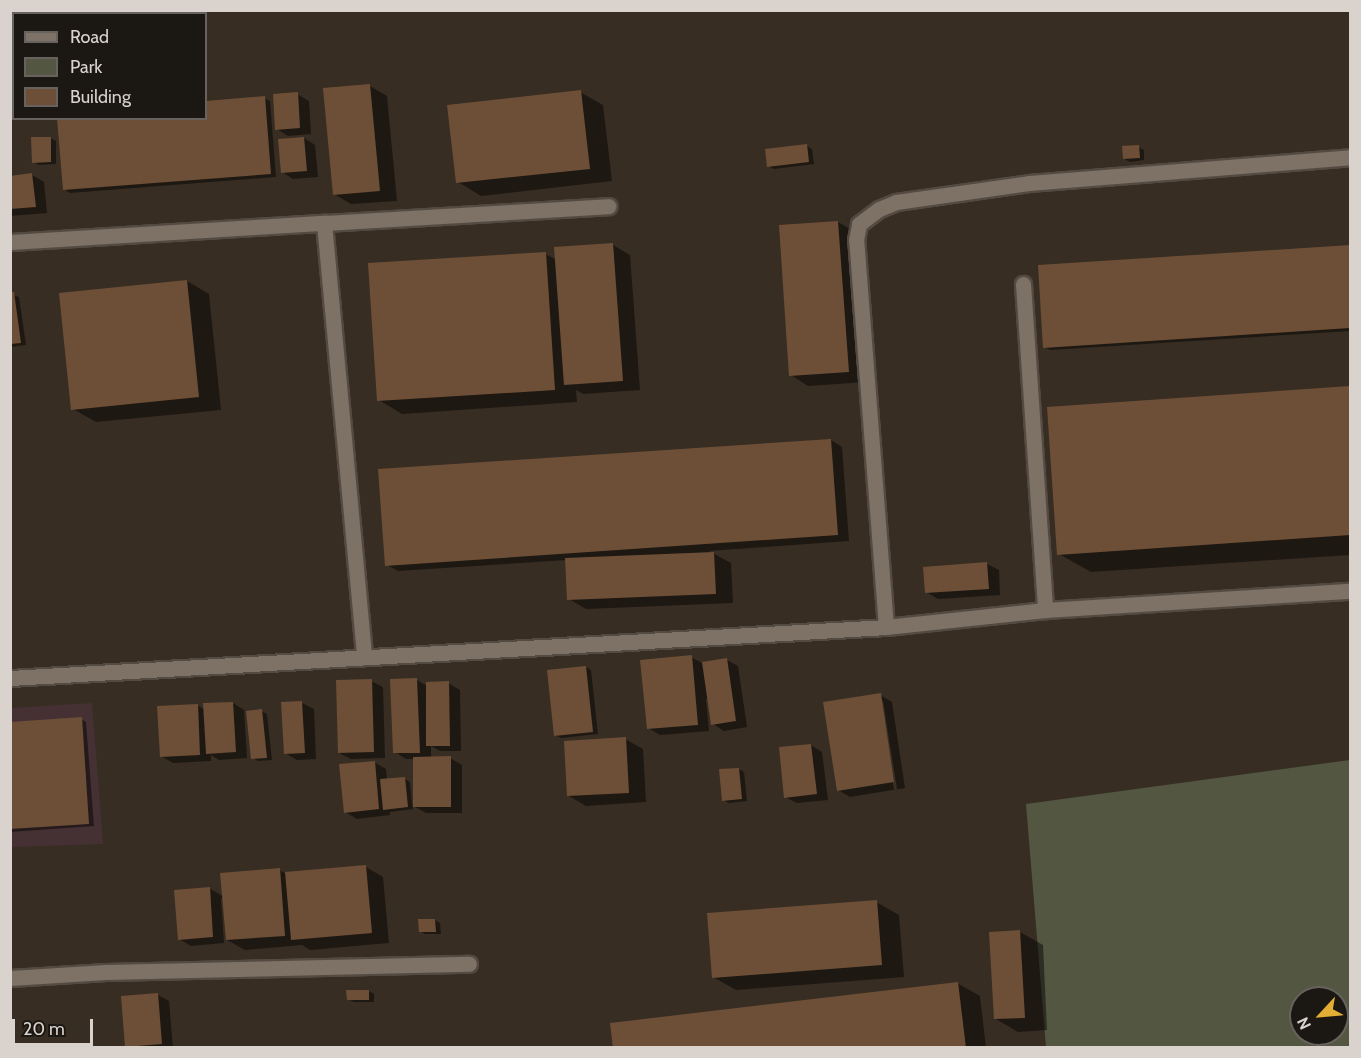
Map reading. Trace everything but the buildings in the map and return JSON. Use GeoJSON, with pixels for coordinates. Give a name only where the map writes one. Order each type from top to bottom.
{"type":"FeatureCollection","features":[{"type":"Feature","properties":{"kind":"street"},"geometry":{"type":"LineString","coordinates":[[886,627],[856,240],[859,224],[879,209],[896,202],[1029,183],[1350,158]]}},
{"type":"Feature","properties":{"kind":"street"},"geometry":{"type":"LineString","coordinates":[[10,242],[608,206]]}},
{"type":"Feature","properties":{"kind":"street"},"geometry":{"type":"LineString","coordinates":[[324,224],[364,657]]}},
{"type":"Feature","properties":{"kind":"street"},"geometry":{"type":"LineString","coordinates":[[1023,284],[1045,610]]}},
{"type":"Feature","properties":{"kind":"street"},"geometry":{"type":"LineString","coordinates":[[10,678],[886,627],[1045,610],[1350,591]]}},
{"type":"Feature","properties":{"kind":"street"},"geometry":{"type":"LineString","coordinates":[[10,978],[106,972],[469,964]]}},
{"type":"Feature","properties":{"kind":"shaded area"},"geometry":{"type":"Polygon","coordinates":[[[92,703],[103,844],[11,847],[11,708],[92,703]]]}},
{"type":"Feature","properties":{"kind":"green space"},"geometry":{"type":"Polygon","coordinates":[[[1350,760],[1350,1047],[1046,1047],[1026,804],[1350,760]]]}}]}
